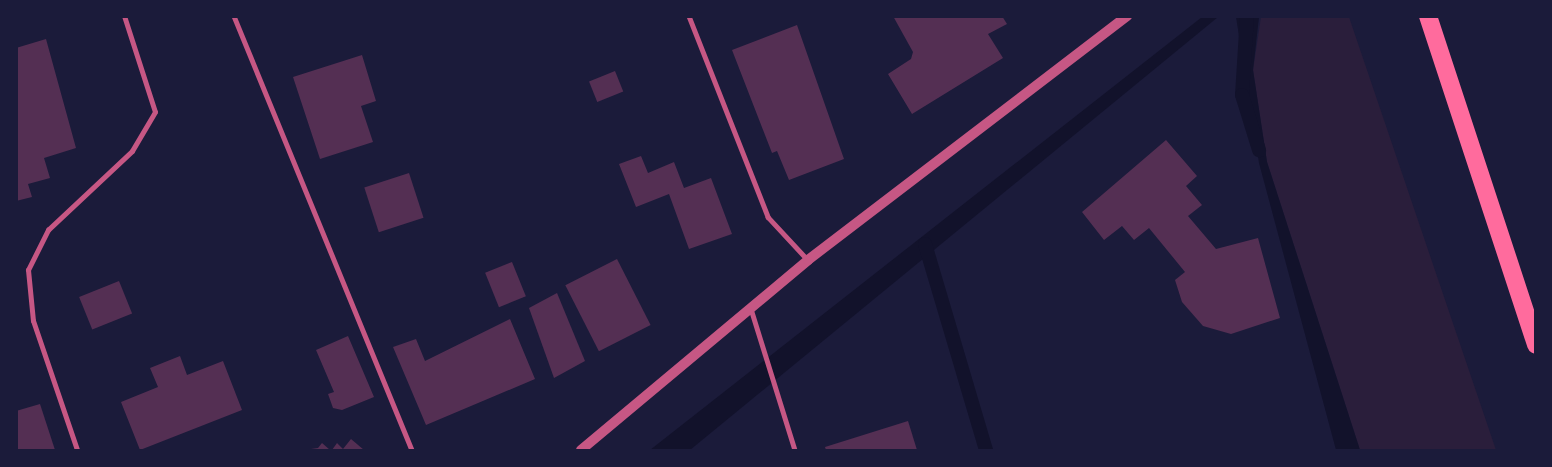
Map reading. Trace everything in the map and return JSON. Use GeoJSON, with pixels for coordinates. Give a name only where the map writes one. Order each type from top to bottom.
{"type":"FeatureCollection","features":[{"type":"Feature","properties":{"kind":"highway"},"geometry":{"type":"LineString","coordinates":[[1428,16],[1536,345]]}},
{"type":"Feature","properties":{"kind":"street"},"geometry":{"type":"LineString","coordinates":[[581,450],[752,312],[808,260],[1127,16]]}},
{"type":"Feature","properties":{"kind":"lane"},"geometry":{"type":"LineString","coordinates":[[77,450],[33,321],[28,270],[48,230],[132,152],[155,112],[124,16]]}},
{"type":"Feature","properties":{"kind":"lane"},"geometry":{"type":"LineString","coordinates":[[234,16],[412,450]]}},
{"type":"Feature","properties":{"kind":"lane"},"geometry":{"type":"LineString","coordinates":[[689,16],[768,217],[808,260]]}},
{"type":"Feature","properties":{"kind":"lane"},"geometry":{"type":"LineString","coordinates":[[752,312],[795,450]]}},
{"type":"Feature","properties":{"kind":"shaded area"},"geometry":{"type":"Polygon","coordinates":[[[1202,17],[1218,17],[690,450],[650,450],[1202,17]]]}},
{"type":"Feature","properties":{"kind":"shaded area"},"geometry":{"type":"Polygon","coordinates":[[[1236,17],[1259,17],[1253,70],[1267,162],[1360,450],[1336,450],[1259,163],[1236,17]]]}},
{"type":"Feature","properties":{"kind":"shaded area"},"geometry":{"type":"Polygon","coordinates":[[[1261,17],[1349,17],[1496,450],[1360,450],[1267,162],[1253,70],[1261,17]]]}},
{"type":"Feature","properties":{"kind":"building"},"geometry":{"type":"Polygon","coordinates":[[[893,16],[1002,16],[1007,24],[988,34],[1003,58],[912,114],[888,74],[911,59],[913,52],[893,16]]]}},
{"type":"Feature","properties":{"kind":"building"},"geometry":{"type":"Polygon","coordinates":[[[797,25],[844,159],[789,180],[777,151],[772,153],[732,50],[797,25]]]}},
{"type":"Feature","properties":{"kind":"building"},"geometry":{"type":"Polygon","coordinates":[[[46,39],[76,148],[44,158],[50,178],[28,184],[32,197],[16,201],[16,48],[46,39]]]}},
{"type":"Feature","properties":{"kind":"building"},"geometry":{"type":"Polygon","coordinates":[[[362,55],[376,101],[361,106],[373,142],[320,159],[293,77],[362,55]]]}},
{"type":"Feature","properties":{"kind":"building"},"geometry":{"type":"Polygon","coordinates":[[[615,71],[623,91],[597,102],[589,81],[615,71]]]}},
{"type":"Feature","properties":{"kind":"building"},"geometry":{"type":"Polygon","coordinates":[[[1166,140],[1197,176],[1186,186],[1202,205],[1188,216],[1216,249],[1258,238],[1280,318],[1231,334],[1203,326],[1182,302],[1175,280],[1185,272],[1149,228],[1134,240],[1122,226],[1104,240],[1082,212],[1166,140]]]}},
{"type":"Feature","properties":{"kind":"building"},"geometry":{"type":"Polygon","coordinates":[[[641,156],[648,173],[674,162],[684,188],[711,178],[732,234],[689,249],[669,194],[636,207],[619,164],[641,156]]]}},
{"type":"Feature","properties":{"kind":"building"},"geometry":{"type":"Polygon","coordinates":[[[409,173],[424,218],[379,232],[364,188],[409,173]]]}},
{"type":"Feature","properties":{"kind":"building"},"geometry":{"type":"Polygon","coordinates":[[[617,259],[651,325],[599,351],[565,285],[617,259]]]}},
{"type":"Feature","properties":{"kind":"building"},"geometry":{"type":"Polygon","coordinates":[[[512,262],[526,296],[499,307],[485,273],[512,262]]]}},
{"type":"Feature","properties":{"kind":"building"},"geometry":{"type":"Polygon","coordinates":[[[119,281],[132,313],[92,330],[79,297],[119,281]]]}},
{"type":"Feature","properties":{"kind":"building"},"geometry":{"type":"Polygon","coordinates":[[[557,293],[585,361],[554,378],[529,308],[557,293]]]}},
{"type":"Feature","properties":{"kind":"building"},"geometry":{"type":"Polygon","coordinates":[[[510,319],[535,379],[426,425],[393,347],[416,339],[425,361],[510,319]]]}},
{"type":"Feature","properties":{"kind":"building"},"geometry":{"type":"Polygon","coordinates":[[[348,336],[374,397],[342,410],[333,408],[328,394],[334,392],[316,350],[348,336]]]}},
{"type":"Feature","properties":{"kind":"building"},"geometry":{"type":"Polygon","coordinates":[[[180,356],[187,375],[223,361],[242,410],[140,450],[121,402],[158,387],[150,368],[180,356]]]}},
{"type":"Feature","properties":{"kind":"building"},"geometry":{"type":"Polygon","coordinates":[[[40,404],[55,450],[16,450],[16,411],[40,404]]]}},
{"type":"Feature","properties":{"kind":"building"},"geometry":{"type":"Polygon","coordinates":[[[908,421],[917,450],[826,450],[825,447],[908,421]]]}},
{"type":"Feature","properties":{"kind":"building"},"geometry":{"type":"Polygon","coordinates":[[[351,439],[364,450],[332,450],[337,443],[343,449],[351,439]]]}},
{"type":"Feature","properties":{"kind":"building"},"geometry":{"type":"Polygon","coordinates":[[[322,443],[330,450],[311,449],[318,448],[322,443]]]}},
{"type":"Feature","properties":{"kind":"waterway"},"geometry":{"type":"LineString","coordinates":[[1247,16],[1242,95],[1259,150]]}},
{"type":"Feature","properties":{"kind":"waterway"},"geometry":{"type":"LineString","coordinates":[[925,244],[986,450]]}}]}
